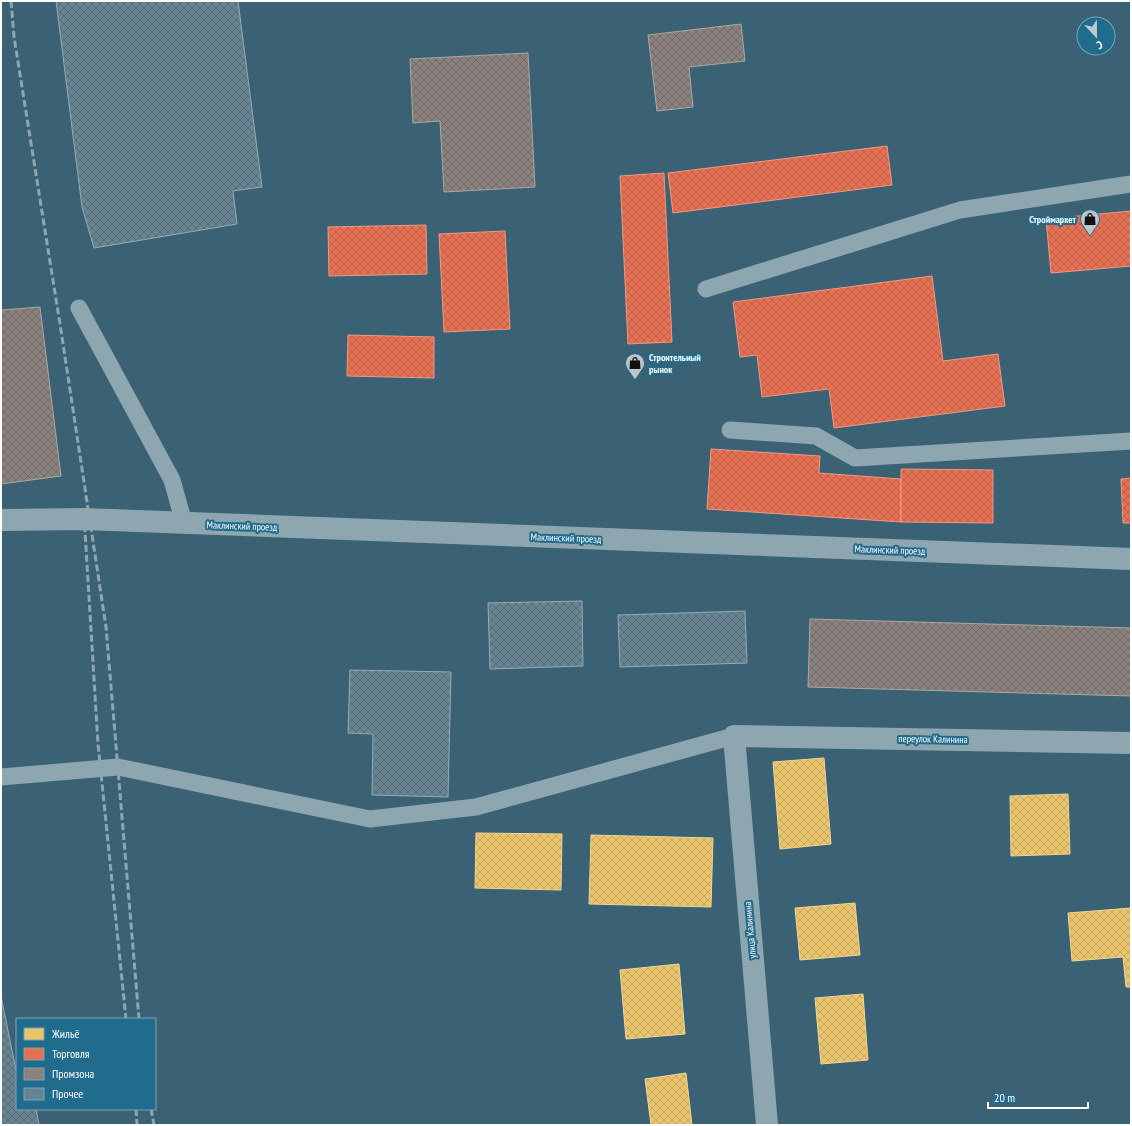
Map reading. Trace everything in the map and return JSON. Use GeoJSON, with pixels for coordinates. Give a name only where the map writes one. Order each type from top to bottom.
{"type":"FeatureCollection","features":[{"type":"Feature","properties":{"kind":"street","name":"Маклинский проезд"},"geometry":{"type":"LineString","coordinates":[[1,520],[84,519],[1131,559]]}},
{"type":"Feature","properties":{"kind":"street","name":"переулок Калинина"},"geometry":{"type":"LineString","coordinates":[[734,736],[1131,742]]}},
{"type":"Feature","properties":{"kind":"street","name":"улица Калинина"},"geometry":{"type":"LineString","coordinates":[[734,736],[767,1125]]}},
{"type":"Feature","properties":{"kind":"lane"},"geometry":{"type":"LineString","coordinates":[[706,289],[960,210],[1131,184]]}},
{"type":"Feature","properties":{"kind":"lane"},"geometry":{"type":"LineString","coordinates":[[79,308],[172,480],[184,524]]}},
{"type":"Feature","properties":{"kind":"lane"},"geometry":{"type":"LineString","coordinates":[[730,430],[816,436],[855,458],[1131,441]]}},
{"type":"Feature","properties":{"kind":"lane"},"geometry":{"type":"LineString","coordinates":[[1,777],[118,768],[370,819],[476,807],[734,736]]}},
{"type":"Feature","properties":{"kind":"building: Жильё"},"geometry":{"type":"Polygon","coordinates":[[[824,758],[831,844],[780,849],[773,762],[824,758]]]}},
{"type":"Feature","properties":{"kind":"building: Жильё"},"geometry":{"type":"Polygon","coordinates":[[[1068,794],[1070,854],[1011,856],[1010,796],[1068,794]]]}},
{"type":"Feature","properties":{"kind":"building: Жильё"},"geometry":{"type":"Polygon","coordinates":[[[476,833],[562,834],[561,890],[475,888],[476,833]]]}},
{"type":"Feature","properties":{"kind":"building: Жильё"},"geometry":{"type":"Polygon","coordinates":[[[591,835],[713,838],[711,907],[589,904],[591,835]]]}},
{"type":"Feature","properties":{"kind":"building: Жильё"},"geometry":{"type":"Polygon","coordinates":[[[855,903],[860,955],[800,960],[795,908],[855,903]]]}},
{"type":"Feature","properties":{"kind":"building: Жильё"},"geometry":{"type":"Polygon","coordinates":[[[1131,908],[1131,987],[1126,987],[1123,957],[1072,961],[1068,913],[1131,908]]]}},
{"type":"Feature","properties":{"kind":"building: Жильё"},"geometry":{"type":"Polygon","coordinates":[[[679,964],[685,1034],[626,1039],[620,970],[679,964]]]}},
{"type":"Feature","properties":{"kind":"building: Жильё"},"geometry":{"type":"Polygon","coordinates":[[[863,994],[868,1060],[821,1064],[815,998],[863,994]]]}},
{"type":"Feature","properties":{"kind":"building: Жильё"},"geometry":{"type":"Polygon","coordinates":[[[686,1073],[692,1125],[651,1125],[645,1079],[686,1073]]]}},
{"type":"Feature","properties":{"kind":"building: Торговля"},"geometry":{"type":"Polygon","coordinates":[[[887,146],[892,185],[673,213],[668,173],[887,146]]]}},
{"type":"Feature","properties":{"kind":"building: Торговля"},"geometry":{"type":"Polygon","coordinates":[[[664,173],[672,342],[628,344],[620,176],[664,173]]]}},
{"type":"Feature","properties":{"kind":"building: Торговля"},"geometry":{"type":"Polygon","coordinates":[[[1131,211],[1131,266],[1051,273],[1046,219],[1131,211]]]}},
{"type":"Feature","properties":{"kind":"building: Торговля"},"geometry":{"type":"Polygon","coordinates":[[[426,225],[427,274],[329,276],[328,227],[426,225]]]}},
{"type":"Feature","properties":{"kind":"building: Торговля"},"geometry":{"type":"Polygon","coordinates":[[[505,231],[510,329],[444,332],[439,234],[505,231]]]}},
{"type":"Feature","properties":{"kind":"building: Торговля"},"geometry":{"type":"Polygon","coordinates":[[[932,276],[943,361],[998,354],[1005,406],[834,428],[829,389],[762,397],[757,355],[740,357],[733,302],[932,276]]]}},
{"type":"Feature","properties":{"kind":"building: Торговля"},"geometry":{"type":"Polygon","coordinates":[[[348,335],[434,337],[434,378],[347,376],[348,335]]]}},
{"type":"Feature","properties":{"kind":"building: Торговля"},"geometry":{"type":"Polygon","coordinates":[[[711,449],[820,456],[819,473],[901,479],[901,522],[707,509],[711,449]]]}},
{"type":"Feature","properties":{"kind":"building: Торговля"},"geometry":{"type":"Polygon","coordinates":[[[901,469],[993,470],[993,523],[901,522],[901,469]]]}},
{"type":"Feature","properties":{"kind":"building: Торговля"},"geometry":{"type":"Polygon","coordinates":[[[1131,478],[1131,523],[1123,523],[1121,479],[1131,478]]]}},
{"type":"Feature","properties":{"kind":"building: Промзона"},"geometry":{"type":"Polygon","coordinates":[[[741,24],[745,61],[689,67],[693,107],[657,111],[648,35],[741,24]]]}},
{"type":"Feature","properties":{"kind":"building: Промзона"},"geometry":{"type":"Polygon","coordinates":[[[528,53],[535,187],[444,192],[440,121],[413,123],[410,59],[528,53]]]}},
{"type":"Feature","properties":{"kind":"building: Промзона"},"geometry":{"type":"Polygon","coordinates":[[[40,307],[61,476],[1,484],[1,310],[40,307]]]}},
{"type":"Feature","properties":{"kind":"building: Промзона"},"geometry":{"type":"Polygon","coordinates":[[[810,619],[1131,628],[1131,696],[808,687],[810,619]]]}},
{"type":"Feature","properties":{"kind":"building: Прочее"},"geometry":{"type":"Polygon","coordinates":[[[56,1],[238,1],[262,187],[233,191],[237,224],[94,248],[82,207],[56,1]]]}},
{"type":"Feature","properties":{"kind":"building: Прочее"},"geometry":{"type":"Polygon","coordinates":[[[582,601],[583,666],[490,669],[488,603],[582,601]]]}},
{"type":"Feature","properties":{"kind":"building: Прочее"},"geometry":{"type":"Polygon","coordinates":[[[745,611],[747,663],[620,667],[618,615],[745,611]]]}},
{"type":"Feature","properties":{"kind":"building: Прочее"},"geometry":{"type":"Polygon","coordinates":[[[350,670],[451,672],[448,797],[372,795],[373,734],[348,733],[350,670]]]}},
{"type":"Feature","properties":{"kind":"building: Прочее"},"geometry":{"type":"Polygon","coordinates":[[[1,996],[16,1070],[16,1110],[36,1110],[39,1125],[1,1125],[1,996]]]}},
{"type":"Feature","properties":{"kind":"railway"},"geometry":{"type":"LineString","coordinates":[[11,1],[14,37],[60,324],[106,627],[139,1018]]}},
{"type":"Feature","properties":{"kind":"railway"},"geometry":{"type":"LineString","coordinates":[[84,515],[98,744],[126,1018]]}},
{"type":"Feature","properties":{"kind":"railway"},"geometry":{"type":"LineString","coordinates":[[136,1110],[137,1125]]}},
{"type":"Feature","properties":{"kind":"railway"},"geometry":{"type":"LineString","coordinates":[[151,1110],[154,1125]]}},
{"type":"Feature","properties":{"kind":"place","name":"Строймаркет"},"geometry":{"type":"Point","coordinates":[1090,236]}},
{"type":"Feature","properties":{"kind":"place","name":"Строительный рынок"},"geometry":{"type":"Point","coordinates":[635,380]}}]}
